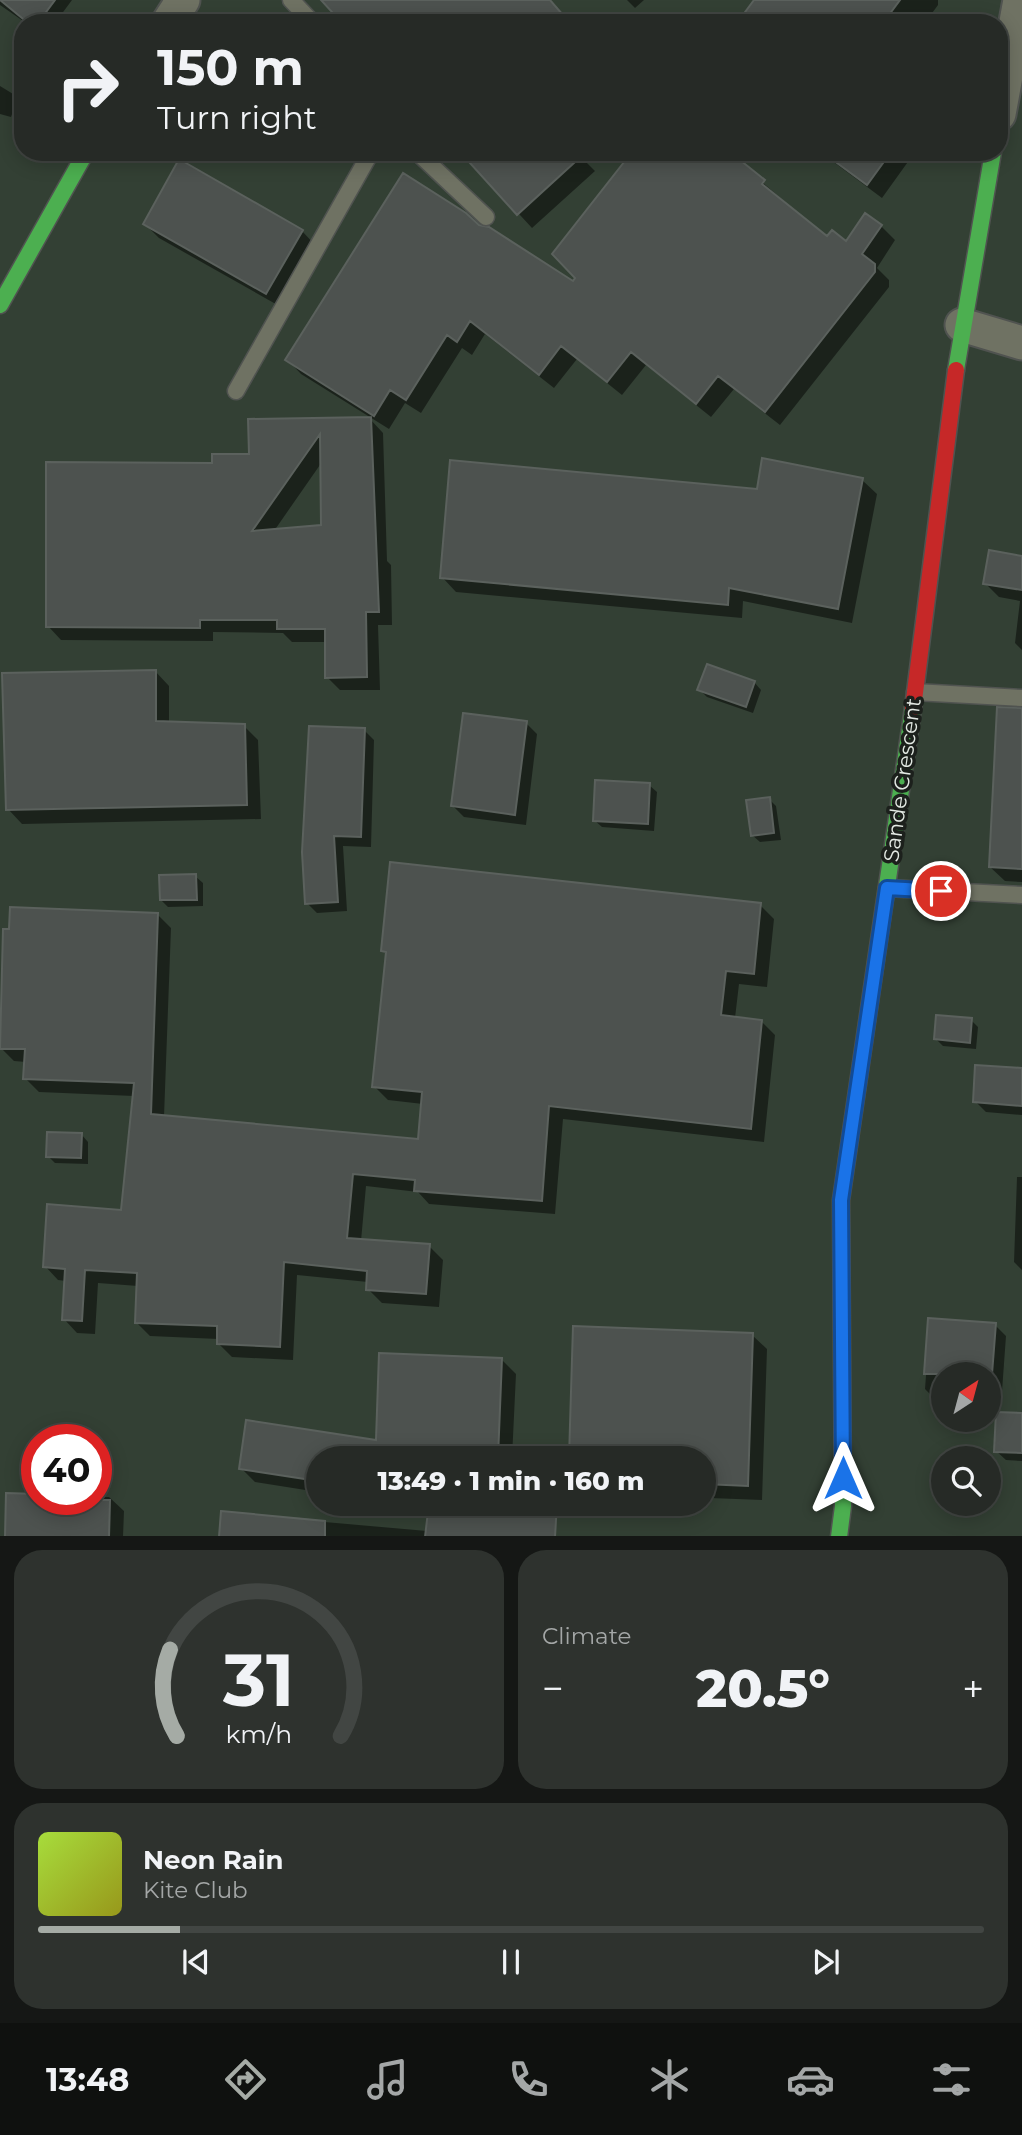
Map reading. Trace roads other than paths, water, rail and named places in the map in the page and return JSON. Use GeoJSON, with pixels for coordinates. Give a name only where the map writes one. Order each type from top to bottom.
{"type":"FeatureCollection","features":[{"type":"Feature","properties":{"kind":"street"},"geometry":{"type":"LineString","coordinates":[[1008,65],[1020,0]]}},
{"type":"Feature","properties":{"kind":"street"},"geometry":{"type":"LineString","coordinates":[[0,305],[81,161]]}},
{"type":"Feature","properties":{"kind":"street","name":"Sande Crescent"},"geometry":{"type":"LineString","coordinates":[[839,1536],[843,1506],[841,1200],[915,692],[962,325],[991,161]]}},
{"type":"Feature","properties":{"kind":"street"},"geometry":{"type":"LineString","coordinates":[[962,325],[1022,343]]}},
{"type":"Feature","properties":{"kind":"lane"},"geometry":{"type":"LineString","coordinates":[[290,0],[304,14]]}},
{"type":"Feature","properties":{"kind":"lane"},"geometry":{"type":"LineString","coordinates":[[236,391],[367,161]]}},
{"type":"Feature","properties":{"kind":"lane"},"geometry":{"type":"LineString","coordinates":[[426,161],[486,217]]}},
{"type":"Feature","properties":{"kind":"lane"},"geometry":{"type":"LineString","coordinates":[[915,692],[1022,698]]}},
{"type":"Feature","properties":{"kind":"lane"},"geometry":{"type":"LineString","coordinates":[[887,888],[1022,895]]}}]}
